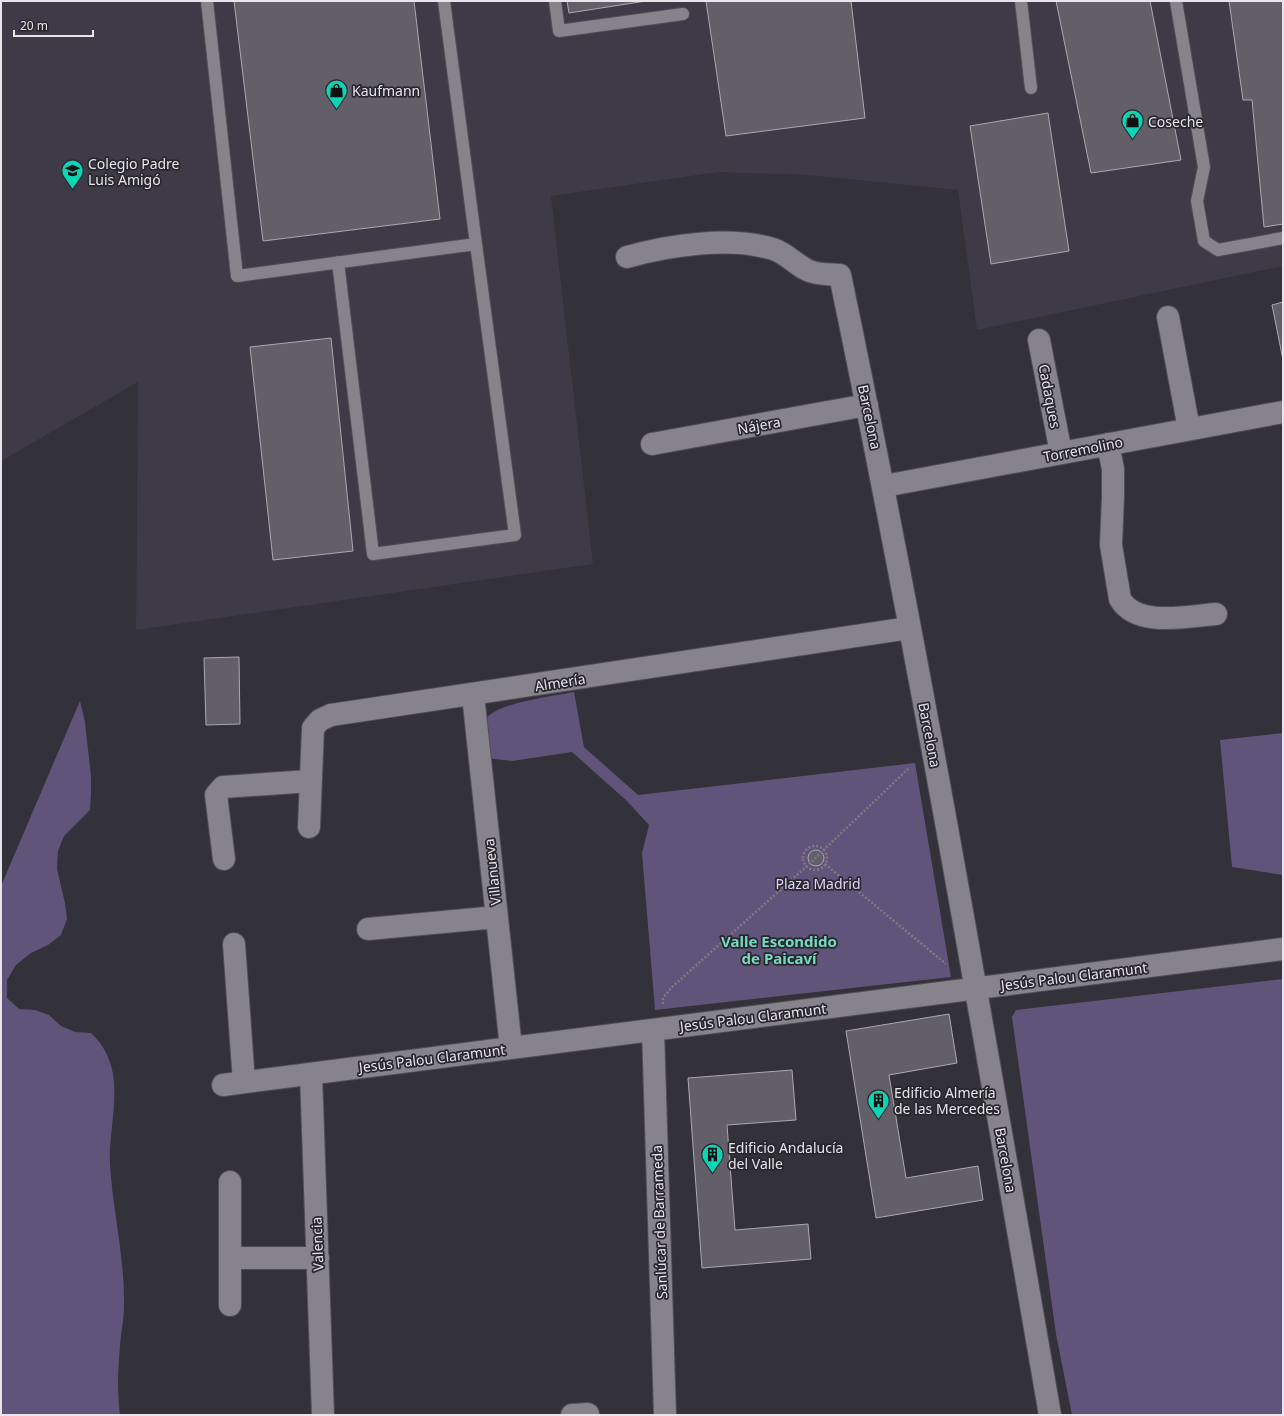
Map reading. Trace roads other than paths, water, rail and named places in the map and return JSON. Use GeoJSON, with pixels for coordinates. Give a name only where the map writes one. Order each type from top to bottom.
{"type":"FeatureCollection","features":[{"type":"Feature","properties":{"kind":"street","name":"Barcelona"},"geometry":{"type":"LineString","coordinates":[[627,257],[680,245],[708,243],[758,245],[775,249],[813,272],[840,275],[884,486],[976,988],[1050,1415]]}},
{"type":"Feature","properties":{"kind":"street"},"geometry":{"type":"LineString","coordinates":[[1168,317],[1189,429]]}},
{"type":"Feature","properties":{"kind":"street","name":"Cadaques"},"geometry":{"type":"LineString","coordinates":[[1039,340],[1061,453]]}},
{"type":"Feature","properties":{"kind":"street","name":"Nájera"},"geometry":{"type":"LineString","coordinates":[[652,444],[867,405]]}},
{"type":"Feature","properties":{"kind":"street","name":"Torremolino"},"geometry":{"type":"LineString","coordinates":[[884,486],[1283,412]]}},
{"type":"Feature","properties":{"kind":"street"},"geometry":{"type":"LineString","coordinates":[[1108,444],[1113,469],[1110,545],[1120,599],[1124,605],[1137,614],[1152,618],[1216,614]]}},
{"type":"Feature","properties":{"kind":"street","name":"Almería"},"geometry":{"type":"LineString","coordinates":[[309,827],[313,728],[320,720],[331,715],[473,695],[909,628]]}},
{"type":"Feature","properties":{"kind":"street","name":"Villanueva"},"geometry":{"type":"LineString","coordinates":[[473,695],[511,1048]]}},
{"type":"Feature","properties":{"kind":"street"},"geometry":{"type":"LineString","coordinates":[[224,860],[216,795],[223,787],[310,781]]}},
{"type":"Feature","properties":{"kind":"street"},"geometry":{"type":"LineString","coordinates":[[368,929],[497,917]]}},
{"type":"Feature","properties":{"kind":"street"},"geometry":{"type":"LineString","coordinates":[[234,944],[244,1082]]}},
{"type":"Feature","properties":{"kind":"street","name":"Jesús Palou Claramunt"},"geometry":{"type":"LineString","coordinates":[[223,1085],[1283,949]]}},
{"type":"Feature","properties":{"kind":"street","name":"Sanlúcar de Barrameda"},"geometry":{"type":"LineString","coordinates":[[659,1029],[665,1415]]}},
{"type":"Feature","properties":{"kind":"street","name":"Valencia"},"geometry":{"type":"LineString","coordinates":[[311,1074],[324,1415]]}},
{"type":"Feature","properties":{"kind":"street"},"geometry":{"type":"LineString","coordinates":[[230,1182],[230,1305]]}},
{"type":"Feature","properties":{"kind":"street"},"geometry":{"type":"LineString","coordinates":[[231,1258],[318,1258]]}},
{"type":"Feature","properties":{"kind":"lane"},"geometry":{"type":"LineString","coordinates":[[207,1],[237,276],[476,244]]}},
{"type":"Feature","properties":{"kind":"lane"},"geometry":{"type":"LineString","coordinates":[[338,262],[372,554],[515,535],[444,1]]}},
{"type":"Feature","properties":{"kind":"lane"},"geometry":{"type":"LineString","coordinates":[[555,1],[558,31],[683,14]]}},
{"type":"Feature","properties":{"kind":"lane"},"geometry":{"type":"LineString","coordinates":[[1021,1],[1031,88]]}},
{"type":"Feature","properties":{"kind":"lane"},"geometry":{"type":"LineString","coordinates":[[1176,1],[1204,167],[1197,201],[1204,240],[1218,250],[1283,238]]}},
{"type":"Feature","properties":{"kind":"place","name":"Kaufmann"},"geometry":{"type":"Point","coordinates":[337,110]}},
{"type":"Feature","properties":{"kind":"place","name":"Coseche"},"geometry":{"type":"Point","coordinates":[1132,140]}},
{"type":"Feature","properties":{"kind":"place","name":"Colegio Padre Luis Amigó"},"geometry":{"type":"Point","coordinates":[72,190]}},
{"type":"Feature","properties":{"kind":"place","name":"Edificio Almería de las Mercedes"},"geometry":{"type":"Point","coordinates":[878,1120]}},
{"type":"Feature","properties":{"kind":"place","name":"Edificio Andalucía del Valle"},"geometry":{"type":"Point","coordinates":[713,1174]}},
{"type":"Feature","properties":{"kind":"district","name":"Valle Escondido de Paicaví"},"geometry":{"type":"Point","coordinates":[779,950]}},
{"type":"Feature","properties":{"kind":"park label","name":"Plaza Madrid"},"geometry":{"type":"Point","coordinates":[818,883]}}]}
